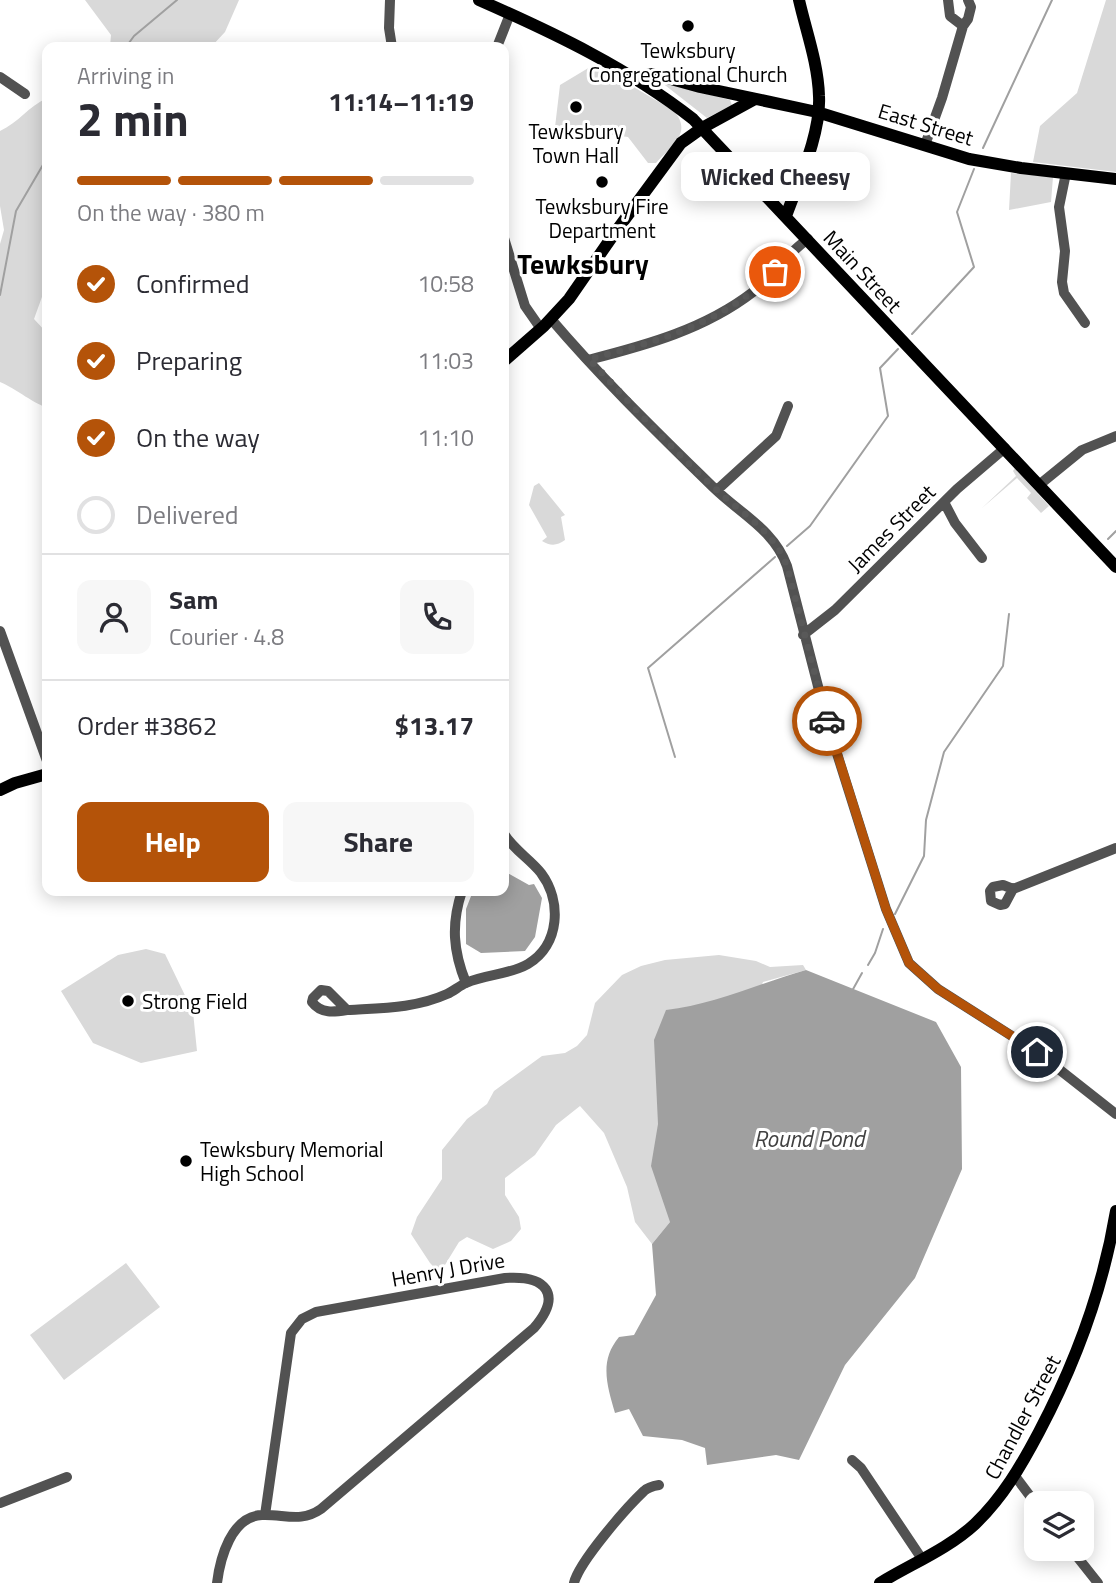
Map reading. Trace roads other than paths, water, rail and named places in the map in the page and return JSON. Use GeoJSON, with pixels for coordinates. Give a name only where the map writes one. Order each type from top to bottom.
{"type":"FeatureCollection","features":[{"type":"Feature","properties":{"kind":"main road","name":"Main Street"},"geometry":{"type":"LineString","coordinates":[[479,0],[553,33],[635,77],[673,102],[702,128],[808,239],[1116,566]]}},
{"type":"Feature","properties":{"kind":"main road"},"geometry":{"type":"LineString","coordinates":[[786,216],[813,141],[819,96],[815,62],[799,0]]}},
{"type":"Feature","properties":{"kind":"main road","name":"East Street"},"geometry":{"type":"LineString","coordinates":[[635,77],[653,74],[817,112],[983,162],[1116,179]]}},
{"type":"Feature","properties":{"kind":"main road"},"geometry":{"type":"LineString","coordinates":[[509,357],[541,329],[569,299],[662,167],[687,138],[755,99]]}},
{"type":"Feature","properties":{"kind":"main road"},"geometry":{"type":"LineString","coordinates":[[0,790],[42,775]]}},
{"type":"Feature","properties":{"kind":"main road","name":"Chandler Street"},"geometry":{"type":"LineString","coordinates":[[884,1582],[952,1542],[994,1504],[1015,1476],[1048,1416],[1085,1334],[1116,1211]]}},
{"type":"Feature","properties":{"kind":"street"},"geometry":{"type":"LineString","coordinates":[[390,0],[388,28],[391,42]]}},
{"type":"Feature","properties":{"kind":"street"},"geometry":{"type":"LineString","coordinates":[[948,0],[950,16],[963,26]]}},
{"type":"Feature","properties":{"kind":"street"},"geometry":{"type":"LineString","coordinates":[[925,145],[963,26],[968,19],[971,7],[968,0]]}},
{"type":"Feature","properties":{"kind":"street"},"geometry":{"type":"LineString","coordinates":[[499,42],[510,14]]}},
{"type":"Feature","properties":{"kind":"street"},"geometry":{"type":"LineString","coordinates":[[0,77],[25,94]]}},
{"type":"Feature","properties":{"kind":"street"},"geometry":{"type":"LineString","coordinates":[[1066,173],[1059,207],[1065,251],[1062,282],[1064,293],[1085,323]]}},
{"type":"Feature","properties":{"kind":"street"},"geometry":{"type":"LineString","coordinates":[[589,359],[662,339],[707,322],[730,309],[766,281],[800,244],[808,239]]}},
{"type":"Feature","properties":{"kind":"street"},"geometry":{"type":"LineString","coordinates":[[509,254],[525,306],[541,329]]}},
{"type":"Feature","properties":{"kind":"street"},"geometry":{"type":"LineString","coordinates":[[551,319],[717,491],[769,534],[780,550],[787,566],[828,724],[886,909],[909,963],[938,989],[1017,1038],[1116,1114]]}},
{"type":"Feature","properties":{"kind":"street"},"geometry":{"type":"LineString","coordinates":[[717,491],[776,436],[788,406]]}},
{"type":"Feature","properties":{"kind":"street"},"geometry":{"type":"LineString","coordinates":[[1039,485],[1082,450],[1116,436]]}},
{"type":"Feature","properties":{"kind":"street","name":"James Street"},"geometry":{"type":"LineString","coordinates":[[803,635],[835,610],[944,502],[1004,448]]}},
{"type":"Feature","properties":{"kind":"street"},"geometry":{"type":"LineString","coordinates":[[944,502],[955,523],[982,558]]}},
{"type":"Feature","properties":{"kind":"street"},"geometry":{"type":"LineString","coordinates":[[0,631],[42,747]]}},
{"type":"Feature","properties":{"kind":"street"},"geometry":{"type":"LineString","coordinates":[[350,1010],[421,1003],[478,978],[504,973],[528,964],[545,948],[553,934],[553,895],[547,883],[509,840]]}},
{"type":"Feature","properties":{"kind":"street"},"geometry":{"type":"LineString","coordinates":[[1013,889],[1116,848]]}},
{"type":"Feature","properties":{"kind":"street"},"geometry":{"type":"LineString","coordinates":[[460,896],[453,931],[457,959],[466,983]]}},
{"type":"Feature","properties":{"kind":"street"},"geometry":{"type":"LineString","coordinates":[[1099,1100],[1116,1101]]}},
{"type":"Feature","properties":{"kind":"street","name":"Henry J Drive"},"geometry":{"type":"LineString","coordinates":[[505,1278],[529,1278],[544,1287],[549,1296],[548,1310],[534,1328],[346,1489],[311,1515],[293,1518],[265,1515],[291,1333],[302,1319],[316,1312],[505,1278]]}},
{"type":"Feature","properties":{"kind":"street"},"geometry":{"type":"LineString","coordinates":[[852,1460],[861,1468],[922,1559]]}},
{"type":"Feature","properties":{"kind":"street"},"geometry":{"type":"LineString","coordinates":[[1015,1476],[1026,1491]]}},
{"type":"Feature","properties":{"kind":"street"},"geometry":{"type":"LineString","coordinates":[[0,1503],[67,1477]]}},
{"type":"Feature","properties":{"kind":"street"},"geometry":{"type":"LineString","coordinates":[[574,1583],[581,1566],[596,1546],[644,1492],[659,1485]]}},
{"type":"Feature","properties":{"kind":"street"},"geometry":{"type":"LineString","coordinates":[[217,1583],[221,1557],[229,1540],[249,1519],[265,1515]]}},
{"type":"Feature","properties":{"kind":"street"},"geometry":{"type":"LineString","coordinates":[[1080,1561],[1097,1583]]}},
{"type":"Feature","properties":{"kind":"water"},"geometry":{"type":"Polygon","coordinates":[[[509,874],[529,885],[534,884],[542,898],[535,937],[525,951],[481,953],[466,944],[466,909],[471,896],[509,896],[509,874]]]}},
{"type":"Feature","properties":{"kind":"water","name":"Round Pond"},"geometry":{"type":"Polygon","coordinates":[[[806,970],[936,1022],[961,1067],[962,1169],[915,1278],[845,1365],[799,1460],[776,1455],[707,1465],[705,1448],[682,1440],[643,1436],[629,1409],[615,1413],[607,1383],[607,1364],[613,1346],[619,1337],[634,1335],[656,1295],[652,1244],[670,1222],[651,1166],[658,1124],[654,1040],[666,1010],[718,999],[806,970]]]}},
{"type":"Feature","properties":{"kind":"waterway"},"geometry":{"type":"LineString","coordinates":[[130,42],[177,0]]}},
{"type":"Feature","properties":{"kind":"waterway"},"geometry":{"type":"LineString","coordinates":[[983,148],[1052,0]]}},
{"type":"Feature","properties":{"kind":"waterway"},"geometry":{"type":"LineString","coordinates":[[0,295],[16,211],[42,167]]}},
{"type":"Feature","properties":{"kind":"waterway"},"geometry":{"type":"LineString","coordinates":[[912,334],[974,267],[957,212],[974,169]]}},
{"type":"Feature","properties":{"kind":"waterway"},"geometry":{"type":"LineString","coordinates":[[787,546],[810,526],[888,416],[880,368],[898,349]]}},
{"type":"Feature","properties":{"kind":"waterway"},"geometry":{"type":"LineString","coordinates":[[1108,539],[1116,531]]}},
{"type":"Feature","properties":{"kind":"waterway"},"geometry":{"type":"LineString","coordinates":[[675,757],[648,668],[775,557]]}},
{"type":"Feature","properties":{"kind":"waterway"},"geometry":{"type":"LineString","coordinates":[[895,914],[924,856],[926,820],[944,752],[1003,666],[1009,614]]}},
{"type":"Feature","properties":{"kind":"waterway"},"geometry":{"type":"LineString","coordinates":[[868,965],[883,929]]}},
{"type":"Feature","properties":{"kind":"waterway"},"geometry":{"type":"LineString","coordinates":[[852,991],[862,973]]}},
{"type":"Feature","properties":{"kind":"place","name":"Tewksbury Congregational Church"},"geometry":{"type":"Point","coordinates":[688,26]}},
{"type":"Feature","properties":{"kind":"place","name":"Tewksbury Town Hall"},"geometry":{"type":"Point","coordinates":[576,107]}},
{"type":"Feature","properties":{"kind":"place","name":"Tewksbury Fire Department"},"geometry":{"type":"Point","coordinates":[602,182]}},
{"type":"Feature","properties":{"kind":"place","name":"Wicked Cheesy"},"geometry":{"type":"Point","coordinates":[775,272]}},
{"type":"Feature","properties":{"kind":"place","name":"Strong Field"},"geometry":{"type":"Point","coordinates":[128,1001]}},
{"type":"Feature","properties":{"kind":"place","name":"Tewksbury Memorial High School"},"geometry":{"type":"Point","coordinates":[186,1161]}},
{"type":"Feature","properties":{"kind":"district","name":"Tewksbury"},"geometry":{"type":"Point","coordinates":[583,263]}}]}
